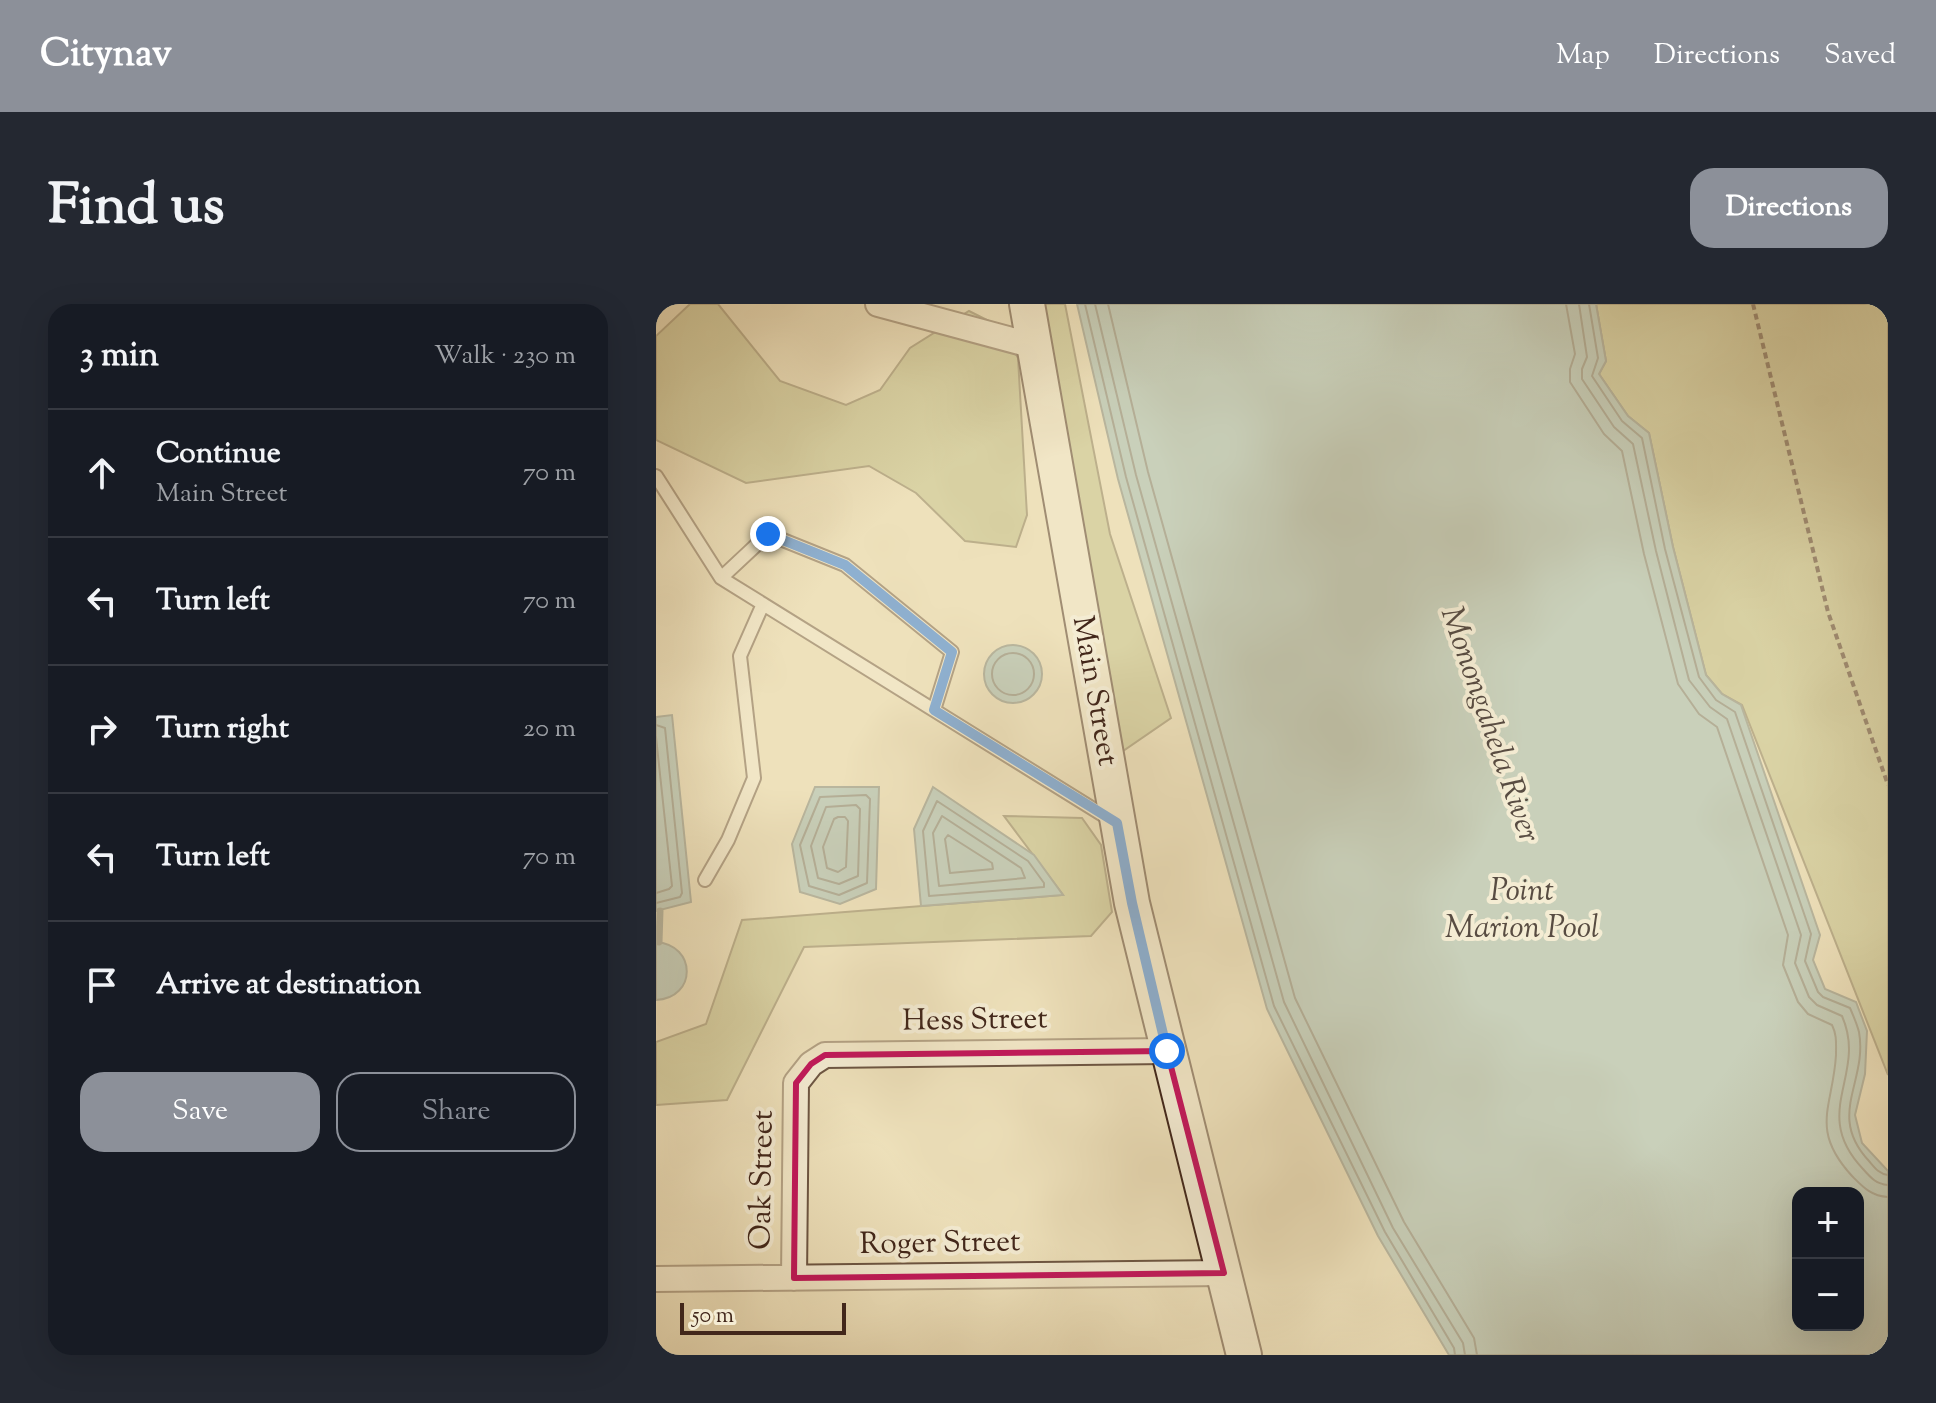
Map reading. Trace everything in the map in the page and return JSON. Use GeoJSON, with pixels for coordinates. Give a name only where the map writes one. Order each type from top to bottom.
{"type":"FeatureCollection","features":[{"type":"Feature","properties":{"kind":"main road","name":"Main Street"},"geometry":{"type":"LineString","coordinates":[[1027,304],[1132,903],[1244,1355]]}},
{"type":"Feature","properties":{"kind":"street"},"geometry":{"type":"LineString","coordinates":[[878,304],[1034,346]]}},
{"type":"Feature","properties":{"kind":"street","name":"Hess Street"},"geometry":{"type":"LineString","coordinates":[[796,1083],[811,1064],[825,1055],[1167,1051]]}},
{"type":"Feature","properties":{"kind":"street","name":"Oak Street"},"geometry":{"type":"LineString","coordinates":[[794,1278],[796,1083]]}},
{"type":"Feature","properties":{"kind":"street","name":"Roger Street"},"geometry":{"type":"LineString","coordinates":[[656,1279],[1224,1273]]}},
{"type":"Feature","properties":{"kind":"lane"},"geometry":{"type":"LineString","coordinates":[[656,476],[721,578],[1117,823]]}},
{"type":"Feature","properties":{"kind":"lane"},"geometry":{"type":"LineString","coordinates":[[721,578],[768,534],[845,565],[952,652],[934,710]]}},
{"type":"Feature","properties":{"kind":"lane"},"geometry":{"type":"LineString","coordinates":[[705,880],[728,840],[754,778],[740,656],[763,604]]}},
{"type":"Feature","properties":{"kind":"path"},"geometry":{"type":"LineString","coordinates":[[1753,304],[1828,612],[1888,785]]}},
{"type":"Feature","properties":{"kind":"highlighted area"},"geometry":{"type":"Polygon","coordinates":[[[1167,1051],[1224,1273],[794,1278],[796,1083],[811,1064],[825,1055],[1167,1051]]]}},
{"type":"Feature","properties":{"kind":"green space"},"geometry":{"type":"Polygon","coordinates":[[[690,304],[718,304],[780,381],[846,405],[880,390],[910,348],[969,311],[1001,327],[1018,358],[1027,515],[1016,547],[965,541],[916,493],[869,466],[746,483],[656,440],[656,336],[690,304]]]}},
{"type":"Feature","properties":{"kind":"green space"},"geometry":{"type":"Polygon","coordinates":[[[1033,304],[1065,304],[1110,534],[1171,718],[1123,751],[1033,304]]]}},
{"type":"Feature","properties":{"kind":"green space"},"geometry":{"type":"Polygon","coordinates":[[[1596,304],[1888,304],[1888,1075],[1742,705],[1722,694],[1706,675],[1673,547],[1649,433],[1628,416],[1599,374],[1606,361],[1596,304]]]}},
{"type":"Feature","properties":{"kind":"green space"},"geometry":{"type":"Polygon","coordinates":[[[1004,816],[1082,818],[1101,845],[1112,912],[1091,936],[804,947],[727,1100],[656,1105],[656,1042],[706,1024],[742,920],[1063,895],[1004,816]]]}},
{"type":"Feature","properties":{"kind":"water","name":"Point Marion Pool"},"geometry":{"type":"Polygon","coordinates":[[[1077,304],[1596,304],[1606,361],[1599,374],[1628,416],[1649,433],[1673,547],[1706,675],[1722,694],[1741,705],[1820,935],[1813,960],[1825,989],[1856,1002],[1867,1031],[1865,1074],[1855,1115],[1862,1143],[1888,1171],[1888,1355],[1449,1355],[1378,1236],[1267,1009],[1118,479],[1077,304]]]}},
{"type":"Feature","properties":{"kind":"water"},"geometry":{"type":"Polygon","coordinates":[[[1013,645],[1033,654],[1042,674],[1033,694],[1013,703],[993,694],[984,674],[993,654],[1013,645]]]}},
{"type":"Feature","properties":{"kind":"water"},"geometry":{"type":"Polygon","coordinates":[[[672,715],[691,902],[656,911],[656,717],[672,715]]]}},
{"type":"Feature","properties":{"kind":"water"},"geometry":{"type":"Polygon","coordinates":[[[815,787],[879,787],[876,889],[840,904],[800,892],[792,844],[815,787]]]}},
{"type":"Feature","properties":{"kind":"water"},"geometry":{"type":"Polygon","coordinates":[[[933,787],[1034,855],[1063,895],[921,906],[914,829],[933,787]]]}},
{"type":"Feature","properties":{"kind":"water"},"geometry":{"type":"Polygon","coordinates":[[[656,942],[669,945],[679,952],[687,971],[679,991],[656,1000],[656,942]]]}},
{"type":"Feature","properties":{"kind":"waterway"},"geometry":{"type":"LineString","coordinates":[[659,942],[660,911]]}},
{"type":"Feature","properties":{"kind":"route"},"geometry":{"type":"LineString","coordinates":[[768,534],[845,565],[952,652],[934,710],[1117,823],[1132,903],[1167,1051]]}},
{"type":"Feature","properties":{"kind":"water label","name":"Monongahela River"},"geometry":{"type":"Point","coordinates":[1489,725]}}]}
